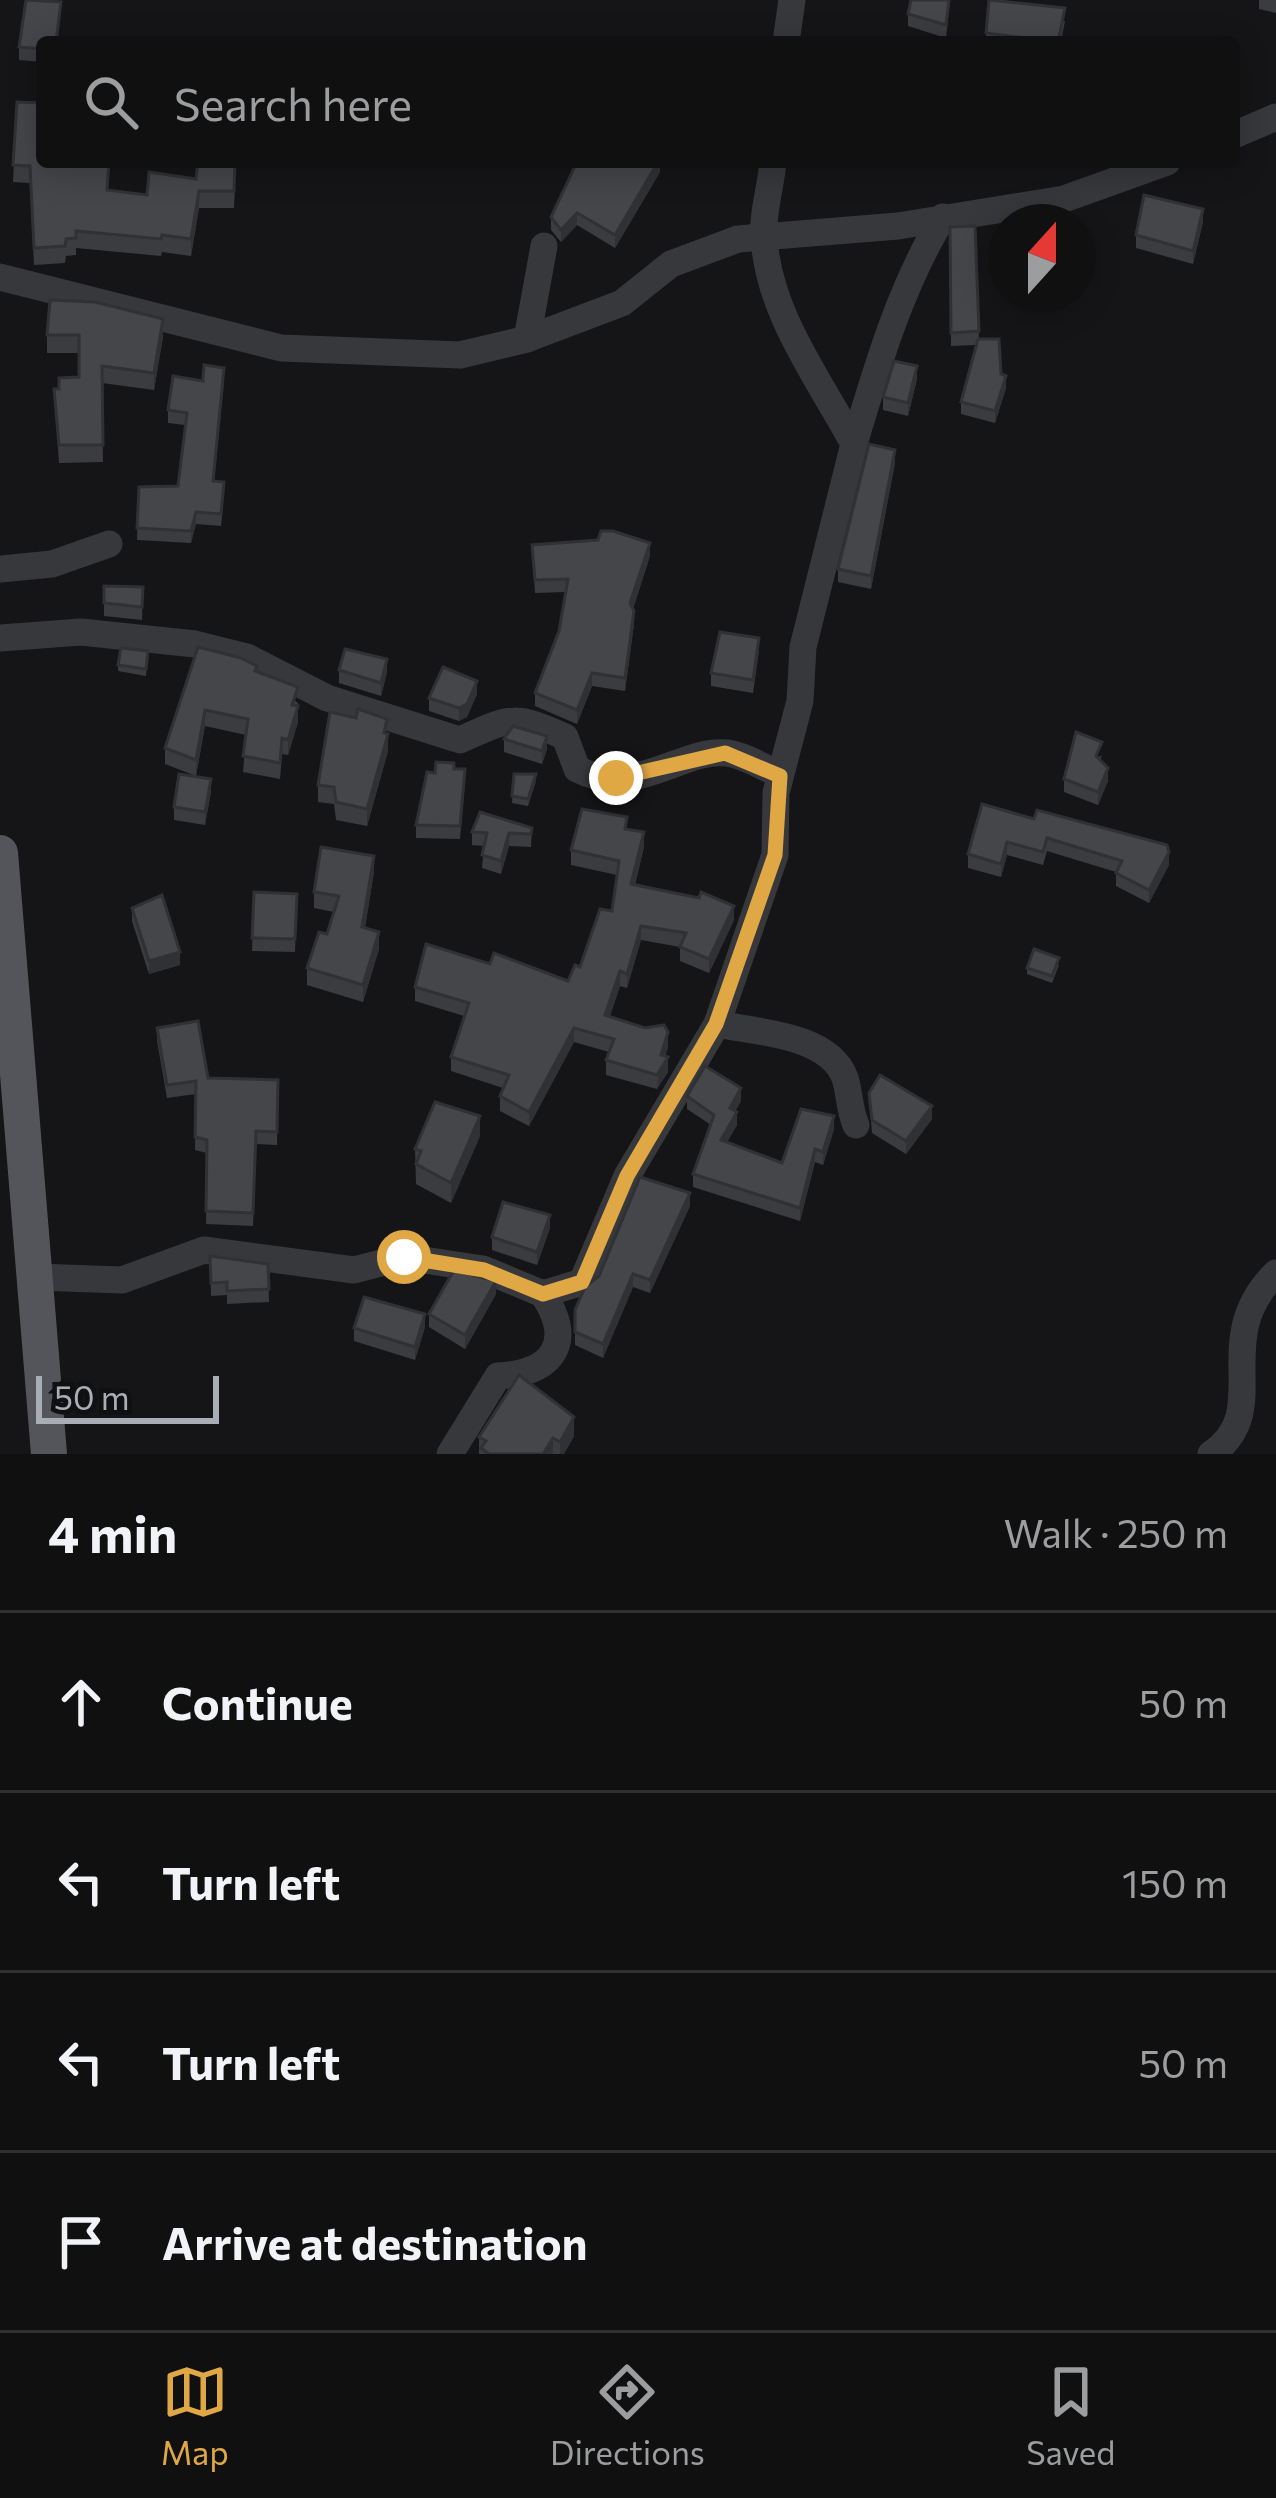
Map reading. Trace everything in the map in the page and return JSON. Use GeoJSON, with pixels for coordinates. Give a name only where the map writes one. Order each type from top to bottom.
{"type":"FeatureCollection","features":[{"type":"Feature","properties":{"kind":"main road"},"geometry":{"type":"LineString","coordinates":[[0,853],[49,1454]]}},
{"type":"Feature","properties":{"kind":"street"},"geometry":{"type":"LineString","coordinates":[[787,36],[792,0]]}},
{"type":"Feature","properties":{"kind":"street"},"geometry":{"type":"LineString","coordinates":[[1240,132],[1276,117]]}},
{"type":"Feature","properties":{"kind":"street"},"geometry":{"type":"LineString","coordinates":[[772,168],[763,233],[781,314],[854,444]]}},
{"type":"Feature","properties":{"kind":"street"},"geometry":{"type":"LineString","coordinates":[[0,277],[281,348],[460,355],[526,339],[622,303],[671,264],[763,233],[898,226],[1064,200],[1151,168]]}},
{"type":"Feature","properties":{"kind":"street"},"geometry":{"type":"LineString","coordinates":[[543,1294],[582,1282],[627,1176],[716,1024],[775,855],[780,776],[800,700],[803,647],[854,444],[884,345],[924,248],[943,217]]}},
{"type":"Feature","properties":{"kind":"street"},"geometry":{"type":"LineString","coordinates":[[526,339],[544,246]]}},
{"type":"Feature","properties":{"kind":"street"},"geometry":{"type":"LineString","coordinates":[[0,568],[52,564],[110,544]]}},
{"type":"Feature","properties":{"kind":"street"},"geometry":{"type":"LineString","coordinates":[[0,638],[81,632],[195,644],[247,657],[327,698],[460,740],[494,721],[520,718],[565,737],[577,769],[589,776],[650,774],[725,753],[780,776]]}},
{"type":"Feature","properties":{"kind":"street"},"geometry":{"type":"LineString","coordinates":[[716,1024],[802,1042],[829,1056],[846,1081],[856,1124]]}},
{"type":"Feature","properties":{"kind":"street"},"geometry":{"type":"LineString","coordinates":[[36,1276],[122,1280],[204,1250],[264,1254],[354,1270],[404,1257],[484,1270],[543,1294],[557,1316],[559,1340],[549,1360],[526,1375],[498,1376],[450,1454]]}},
{"type":"Feature","properties":{"kind":"street"},"geometry":{"type":"LineString","coordinates":[[1211,1454],[1250,1429],[1257,1411],[1247,1319],[1258,1291],[1276,1273]]}},
{"type":"Feature","properties":{"kind":"building"},"geometry":{"type":"Polygon","coordinates":[[[26,0],[61,2],[57,36],[36,36],[36,48],[19,47],[26,0]]]}},
{"type":"Feature","properties":{"kind":"building"},"geometry":{"type":"Polygon","coordinates":[[[911,0],[949,0],[946,25],[908,14],[911,0]]]}},
{"type":"Feature","properties":{"kind":"building"},"geometry":{"type":"Polygon","coordinates":[[[989,0],[1065,8],[1059,36],[986,33],[989,0]]]}},
{"type":"Feature","properties":{"kind":"building"},"geometry":{"type":"Polygon","coordinates":[[[17,102],[36,103],[36,168],[109,168],[107,190],[147,195],[149,172],[196,179],[197,168],[235,168],[234,191],[199,191],[191,239],[76,231],[76,238],[66,239],[65,246],[34,248],[30,166],[13,165],[17,102]]]}},
{"type":"Feature","properties":{"kind":"building"},"geometry":{"type":"Polygon","coordinates":[[[574,168],[654,168],[615,235],[577,213],[561,230],[551,217],[574,168]]]}},
{"type":"Feature","properties":{"kind":"building"},"geometry":{"type":"Polygon","coordinates":[[[1144,195],[1203,209],[1193,251],[1136,235],[1144,195]]]}},
{"type":"Feature","properties":{"kind":"building"},"geometry":{"type":"Polygon","coordinates":[[[975,226],[979,331],[951,333],[950,227],[975,226]]]}},
{"type":"Feature","properties":{"kind":"building"},"geometry":{"type":"Polygon","coordinates":[[[50,300],[95,302],[163,319],[154,373],[102,366],[103,445],[59,445],[54,389],[59,389],[59,378],[79,377],[79,335],[47,335],[50,300]]]}},
{"type":"Feature","properties":{"kind":"building"},"geometry":{"type":"Polygon","coordinates":[[[978,339],[999,339],[1001,374],[1006,376],[995,411],[961,402],[978,339]]]}},
{"type":"Feature","properties":{"kind":"building"},"geometry":{"type":"Polygon","coordinates":[[[894,361],[917,366],[908,403],[883,397],[894,361]]]}},
{"type":"Feature","properties":{"kind":"building"},"geometry":{"type":"Polygon","coordinates":[[[204,365],[224,368],[213,481],[224,482],[221,514],[196,512],[191,531],[137,528],[139,487],[178,486],[187,413],[168,410],[173,376],[203,381],[204,365]]]}},
{"type":"Feature","properties":{"kind":"building"},"geometry":{"type":"Polygon","coordinates":[[[869,444],[895,450],[871,576],[838,569],[869,444]]]}},
{"type":"Feature","properties":{"kind":"building"},"geometry":{"type":"Polygon","coordinates":[[[601,531],[650,543],[630,603],[634,611],[625,678],[592,673],[577,710],[535,693],[559,631],[568,579],[535,580],[532,545],[598,540],[601,531]]]}},
{"type":"Feature","properties":{"kind":"building"},"geometry":{"type":"Polygon","coordinates":[[[104,586],[143,587],[142,607],[104,603],[104,586]]]}},
{"type":"Feature","properties":{"kind":"building"},"geometry":{"type":"Polygon","coordinates":[[[720,632],[759,638],[753,680],[711,673],[720,632]]]}},
{"type":"Feature","properties":{"kind":"building"},"geometry":{"type":"Polygon","coordinates":[[[198,647],[241,658],[257,666],[255,671],[298,687],[292,705],[298,706],[288,740],[282,738],[280,763],[243,756],[248,719],[205,710],[196,760],[165,748],[198,647]]]}},
{"type":"Feature","properties":{"kind":"building"},"geometry":{"type":"Polygon","coordinates":[[[121,648],[148,651],[146,669],[118,665],[121,648]]]}},
{"type":"Feature","properties":{"kind":"building"},"geometry":{"type":"Polygon","coordinates":[[[345,649],[387,659],[381,683],[339,670],[345,649]]]}},
{"type":"Feature","properties":{"kind":"building"},"geometry":{"type":"Polygon","coordinates":[[[443,667],[477,681],[467,704],[459,708],[429,698],[443,667]]]}},
{"type":"Feature","properties":{"kind":"building"},"geometry":{"type":"Polygon","coordinates":[[[358,709],[387,719],[384,733],[388,734],[367,809],[336,802],[334,787],[318,785],[330,712],[356,718],[358,709]]]}},
{"type":"Feature","properties":{"kind":"building"},"geometry":{"type":"Polygon","coordinates":[[[513,726],[547,736],[542,751],[504,739],[513,726]]]}},
{"type":"Feature","properties":{"kind":"building"},"geometry":{"type":"Polygon","coordinates":[[[1076,732],[1102,742],[1096,756],[1108,768],[1098,792],[1064,779],[1076,732]]]}},
{"type":"Feature","properties":{"kind":"building"},"geometry":{"type":"Polygon","coordinates":[[[436,762],[465,769],[460,826],[416,825],[427,772],[435,773],[436,762]]]}},
{"type":"Feature","properties":{"kind":"building"},"geometry":{"type":"Polygon","coordinates":[[[179,774],[211,779],[205,812],[174,807],[179,774]]]}},
{"type":"Feature","properties":{"kind":"building"},"geometry":{"type":"Polygon","coordinates":[[[514,774],[536,774],[528,799],[512,796],[514,774]]]}},
{"type":"Feature","properties":{"kind":"building"},"geometry":{"type":"Polygon","coordinates":[[[982,804],[1034,819],[1037,810],[1167,845],[1169,852],[1149,890],[1116,873],[1122,861],[1047,838],[1043,852],[1007,842],[1001,864],[968,854],[982,804]]]}},
{"type":"Feature","properties":{"kind":"building"},"geometry":{"type":"Polygon","coordinates":[[[582,809],[627,817],[625,829],[644,832],[631,884],[699,898],[701,892],[734,906],[709,959],[680,947],[686,933],[641,926],[627,974],[620,971],[605,1015],[645,1028],[664,1025],[668,1032],[661,1055],[668,1057],[657,1075],[606,1060],[614,1039],[574,1028],[529,1112],[500,1096],[509,1075],[451,1057],[469,1003],[415,987],[426,944],[490,964],[494,953],[568,981],[575,965],[580,967],[600,909],[612,911],[619,861],[571,850],[582,809]]]}},
{"type":"Feature","properties":{"kind":"building"},"geometry":{"type":"Polygon","coordinates":[[[480,812],[532,828],[531,834],[509,833],[501,861],[482,855],[487,833],[472,832],[480,812]]]}},
{"type":"Feature","properties":{"kind":"building"},"geometry":{"type":"Polygon","coordinates":[[[321,847],[374,856],[362,927],[379,932],[363,985],[307,968],[319,932],[327,934],[339,896],[314,892],[321,847]]]}},
{"type":"Feature","properties":{"kind":"building"},"geometry":{"type":"Polygon","coordinates":[[[254,892],[297,894],[295,939],[252,938],[254,892]]]}},
{"type":"Feature","properties":{"kind":"building"},"geometry":{"type":"Polygon","coordinates":[[[162,895],[180,952],[149,961],[132,908],[162,895]]]}},
{"type":"Feature","properties":{"kind":"building"},"geometry":{"type":"Polygon","coordinates":[[[1034,949],[1059,958],[1052,976],[1027,968],[1034,949]]]}},
{"type":"Feature","properties":{"kind":"building"},"geometry":{"type":"Polygon","coordinates":[[[198,1021],[208,1078],[278,1080],[277,1132],[256,1131],[253,1213],[206,1211],[207,1140],[195,1137],[196,1081],[167,1085],[157,1028],[198,1021]]]}},
{"type":"Feature","properties":{"kind":"building"},"geometry":{"type":"Polygon","coordinates":[[[705,1066],[741,1088],[730,1108],[737,1112],[721,1140],[782,1163],[801,1109],[834,1116],[823,1152],[815,1149],[800,1208],[693,1174],[714,1115],[687,1096],[705,1066]]]}},
{"type":"Feature","properties":{"kind":"building"},"geometry":{"type":"Polygon","coordinates":[[[880,1075],[932,1106],[906,1141],[872,1120],[869,1093],[880,1075]]]}},
{"type":"Feature","properties":{"kind":"building"},"geometry":{"type":"Polygon","coordinates":[[[435,1102],[480,1116],[451,1183],[416,1164],[421,1151],[415,1149],[435,1102]]]}},
{"type":"Feature","properties":{"kind":"building"},"geometry":{"type":"Polygon","coordinates":[[[640,1177],[690,1193],[650,1280],[633,1274],[603,1344],[575,1332],[575,1310],[585,1287],[599,1276],[640,1177]]]}},
{"type":"Feature","properties":{"kind":"building"},"geometry":{"type":"Polygon","coordinates":[[[503,1202],[550,1215],[537,1252],[492,1237],[503,1202]]]}},
{"type":"Feature","properties":{"kind":"building"},"geometry":{"type":"Polygon","coordinates":[[[210,1256],[268,1264],[269,1289],[227,1291],[227,1282],[211,1283],[210,1256]]]}},
{"type":"Feature","properties":{"kind":"building"},"geometry":{"type":"Polygon","coordinates":[[[454,1270],[496,1281],[465,1335],[429,1314],[454,1270]]]}},
{"type":"Feature","properties":{"kind":"building"},"geometry":{"type":"Polygon","coordinates":[[[364,1297],[425,1314],[415,1347],[354,1328],[364,1297]]]}},
{"type":"Feature","properties":{"kind":"building"},"geometry":{"type":"Polygon","coordinates":[[[519,1375],[574,1417],[560,1442],[553,1438],[543,1454],[489,1454],[481,1448],[486,1441],[479,1437],[519,1375]]]}},
{"type":"Feature","properties":{"kind":"route"},"geometry":{"type":"LineString","coordinates":[[404,1257],[484,1270],[543,1294],[582,1282],[627,1176],[716,1024],[775,855],[780,776],[725,753],[650,774],[616,778]]}}]}
